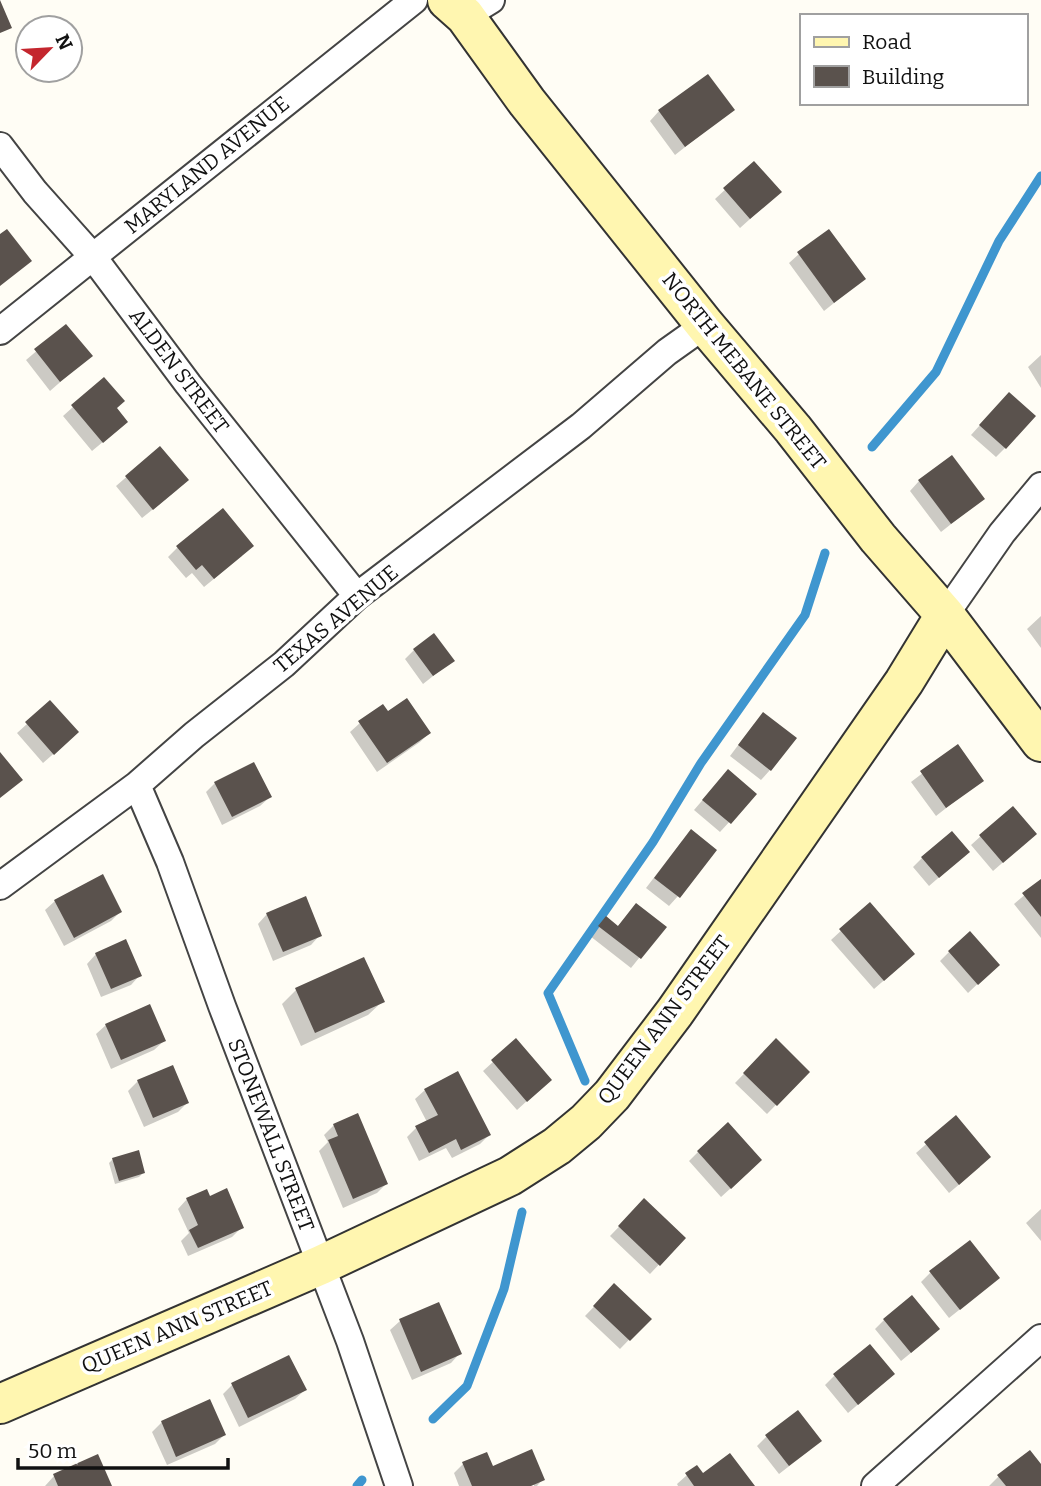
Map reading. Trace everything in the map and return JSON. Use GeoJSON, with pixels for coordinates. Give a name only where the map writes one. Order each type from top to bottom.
{"type":"FeatureCollection","features":[{"type":"Feature","properties":{"kind":"street","name":"MARYLAND AVENUE"},"geometry":{"type":"LineString","coordinates":[[0,331],[414,0]]}},
{"type":"Feature","properties":{"kind":"street","name":"NORTH MEBANE STREET"},"geometry":{"type":"LineString","coordinates":[[468,5],[527,102],[793,429],[878,538],[945,615],[1041,742]]}},
{"type":"Feature","properties":{"kind":"street","name":"ALDEN STREET"},"geometry":{"type":"LineString","coordinates":[[0,146],[35,192],[93,257],[188,384],[357,596]]}},
{"type":"Feature","properties":{"kind":"street","name":"TEXAS AVENUE"},"geometry":{"type":"LineString","coordinates":[[0,886],[137,785],[194,735],[284,664],[357,596],[581,426],[667,352],[705,324]]}},
{"type":"Feature","properties":{"kind":"street","name":"QUEEN ANN STREET"},"geometry":{"type":"LineString","coordinates":[[0,1404],[321,1265],[510,1176],[557,1146],[586,1122],[612,1095],[675,1012],[904,682],[945,615],[1002,533],[1041,486]]}},
{"type":"Feature","properties":{"kind":"street","name":"STONEWALL STREET"},"geometry":{"type":"LineString","coordinates":[[137,785],[170,862],[350,1341],[399,1486]]}},
{"type":"Feature","properties":{"kind":"street"},"geometry":{"type":"LineString","coordinates":[[876,1486],[1041,1338]]}},
{"type":"Feature","properties":{"kind":"building"},"geometry":{"type":"Polygon","coordinates":[[[0,0],[12,28],[0,33],[0,0]]]}},
{"type":"Feature","properties":{"kind":"building"},"geometry":{"type":"Polygon","coordinates":[[[708,74],[735,110],[685,147],[658,110],[708,74]]]}},
{"type":"Feature","properties":{"kind":"building"},"geometry":{"type":"Polygon","coordinates":[[[754,161],[782,192],[750,219],[723,188],[754,161]]]}},
{"type":"Feature","properties":{"kind":"building"},"geometry":{"type":"Polygon","coordinates":[[[7,229],[32,261],[0,286],[0,234],[7,229]]]}},
{"type":"Feature","properties":{"kind":"building"},"geometry":{"type":"Polygon","coordinates":[[[829,229],[866,279],[834,303],[797,252],[829,229]]]}},
{"type":"Feature","properties":{"kind":"building"},"geometry":{"type":"Polygon","coordinates":[[[66,324],[93,356],[60,382],[34,349],[66,324]]]}},
{"type":"Feature","properties":{"kind":"building"},"geometry":{"type":"Polygon","coordinates":[[[104,377],[125,401],[117,408],[128,422],[103,443],[71,405],[104,377]]]}},
{"type":"Feature","properties":{"kind":"building"},"geometry":{"type":"Polygon","coordinates":[[[1009,392],[1036,416],[1006,449],[979,425],[1009,392]]]}},
{"type":"Feature","properties":{"kind":"building"},"geometry":{"type":"Polygon","coordinates":[[[160,446],[189,480],[153,510],[125,476],[160,446]]]}},
{"type":"Feature","properties":{"kind":"building"},"geometry":{"type":"Polygon","coordinates":[[[952,455],[985,499],[951,524],[918,480],[952,455]]]}},
{"type":"Feature","properties":{"kind":"building"},"geometry":{"type":"Polygon","coordinates":[[[223,508],[254,546],[214,579],[202,565],[196,570],[176,546],[223,508]]]}},
{"type":"Feature","properties":{"kind":"building"},"geometry":{"type":"Polygon","coordinates":[[[434,633],[455,661],[433,676],[413,649],[434,633]]]}},
{"type":"Feature","properties":{"kind":"building"},"geometry":{"type":"Polygon","coordinates":[[[407,698],[431,733],[387,763],[358,721],[383,704],[388,711],[407,698]]]}},
{"type":"Feature","properties":{"kind":"building"},"geometry":{"type":"Polygon","coordinates":[[[50,700],[79,732],[54,755],[25,722],[50,700]]]}},
{"type":"Feature","properties":{"kind":"building"},"geometry":{"type":"Polygon","coordinates":[[[763,712],[797,738],[771,771],[738,745],[763,712]]]}},
{"type":"Feature","properties":{"kind":"building"},"geometry":{"type":"Polygon","coordinates":[[[958,744],[984,781],[946,808],[920,771],[958,744]]]}},
{"type":"Feature","properties":{"kind":"building"},"geometry":{"type":"Polygon","coordinates":[[[0,752],[23,780],[0,798],[0,752]]]}},
{"type":"Feature","properties":{"kind":"building"},"geometry":{"type":"Polygon","coordinates":[[[254,762],[272,797],[232,817],[214,782],[254,762]]]}},
{"type":"Feature","properties":{"kind":"building"},"geometry":{"type":"Polygon","coordinates":[[[728,769],[757,794],[731,824],[702,800],[728,769]]]}},
{"type":"Feature","properties":{"kind":"building"},"geometry":{"type":"Polygon","coordinates":[[[1013,806],[1037,834],[1003,863],[979,835],[1013,806]]]}},
{"type":"Feature","properties":{"kind":"building"},"geometry":{"type":"Polygon","coordinates":[[[691,829],[717,850],[680,898],[654,878],[691,829]]]}},
{"type":"Feature","properties":{"kind":"building"},"geometry":{"type":"Polygon","coordinates":[[[952,831],[970,852],[939,878],[921,857],[952,831]]]}},
{"type":"Feature","properties":{"kind":"building"},"geometry":{"type":"Polygon","coordinates":[[[103,874],[122,912],[74,938],[54,900],[103,874]]]}},
{"type":"Feature","properties":{"kind":"building"},"geometry":{"type":"Polygon","coordinates":[[[1041,879],[1041,917],[1022,893],[1041,879]]]}},
{"type":"Feature","properties":{"kind":"building"},"geometry":{"type":"Polygon","coordinates":[[[306,896],[322,936],[283,952],[266,913],[306,896]]]}},
{"type":"Feature","properties":{"kind":"building"},"geometry":{"type":"Polygon","coordinates":[[[870,902],[915,954],[884,981],[839,929],[870,902]]]}},
{"type":"Feature","properties":{"kind":"building"},"geometry":{"type":"Polygon","coordinates":[[[636,903],[667,927],[641,959],[598,926],[606,916],[618,926],[636,903]]]}},
{"type":"Feature","properties":{"kind":"building"},"geometry":{"type":"Polygon","coordinates":[[[970,931],[1000,965],[978,985],[948,951],[970,931]]]}},
{"type":"Feature","properties":{"kind":"building"},"geometry":{"type":"Polygon","coordinates":[[[126,939],[142,976],[111,989],[95,953],[126,939]]]}},
{"type":"Feature","properties":{"kind":"building"},"geometry":{"type":"Polygon","coordinates":[[[364,957],[385,1002],[315,1033],[295,988],[364,957]]]}},
{"type":"Feature","properties":{"kind":"building"},"geometry":{"type":"Polygon","coordinates":[[[150,1004],[166,1041],[121,1060],[105,1024],[150,1004]]]}},
{"type":"Feature","properties":{"kind":"building"},"geometry":{"type":"Polygon","coordinates":[[[516,1038],[552,1080],[527,1102],[491,1060],[516,1038]]]}},
{"type":"Feature","properties":{"kind":"building"},"geometry":{"type":"Polygon","coordinates":[[[776,1038],[810,1072],[777,1106],[743,1073],[776,1038]]]}},
{"type":"Feature","properties":{"kind":"building"},"geometry":{"type":"Polygon","coordinates":[[[173,1065],[189,1103],[153,1118],[137,1080],[173,1065]]]}},
{"type":"Feature","properties":{"kind":"building"},"geometry":{"type":"Polygon","coordinates":[[[458,1071],[491,1135],[461,1150],[456,1139],[429,1153],[415,1126],[438,1115],[424,1089],[458,1071]]]}},
{"type":"Feature","properties":{"kind":"building"},"geometry":{"type":"Polygon","coordinates":[[[358,1113],[388,1184],[353,1199],[328,1140],[338,1136],[333,1124],[358,1113]]]}},
{"type":"Feature","properties":{"kind":"building"},"geometry":{"type":"Polygon","coordinates":[[[956,1115],[991,1157],[959,1185],[924,1142],[956,1115]]]}},
{"type":"Feature","properties":{"kind":"building"},"geometry":{"type":"Polygon","coordinates":[[[728,1122],[762,1160],[731,1189],[697,1151],[728,1122]]]}},
{"type":"Feature","properties":{"kind":"building"},"geometry":{"type":"Polygon","coordinates":[[[139,1150],[145,1173],[119,1181],[112,1158],[139,1150]]]}},
{"type":"Feature","properties":{"kind":"building"},"geometry":{"type":"Polygon","coordinates":[[[227,1188],[244,1228],[198,1248],[189,1230],[198,1225],[186,1198],[207,1189],[210,1196],[227,1188]]]}},
{"type":"Feature","properties":{"kind":"building"},"geometry":{"type":"Polygon","coordinates":[[[644,1198],[686,1238],[660,1266],[618,1226],[644,1198]]]}},
{"type":"Feature","properties":{"kind":"building"},"geometry":{"type":"Polygon","coordinates":[[[970,1240],[1000,1278],[960,1310],[929,1271],[970,1240]]]}},
{"type":"Feature","properties":{"kind":"building"},"geometry":{"type":"Polygon","coordinates":[[[614,1283],[652,1319],[630,1341],[593,1306],[614,1283]]]}},
{"type":"Feature","properties":{"kind":"building"},"geometry":{"type":"Polygon","coordinates":[[[912,1295],[940,1329],[911,1353],[883,1319],[912,1295]]]}},
{"type":"Feature","properties":{"kind":"building"},"geometry":{"type":"Polygon","coordinates":[[[439,1302],[462,1354],[421,1372],[399,1319],[439,1302]]]}},
{"type":"Feature","properties":{"kind":"building"},"geometry":{"type":"Polygon","coordinates":[[[870,1344],[895,1374],[858,1405],[833,1374],[870,1344]]]}},
{"type":"Feature","properties":{"kind":"building"},"geometry":{"type":"Polygon","coordinates":[[[289,1355],[307,1390],[248,1418],[231,1383],[289,1355]]]}},
{"type":"Feature","properties":{"kind":"building"},"geometry":{"type":"Polygon","coordinates":[[[210,1399],[226,1435],[176,1457],[161,1421],[210,1399]]]}},
{"type":"Feature","properties":{"kind":"building"},"geometry":{"type":"Polygon","coordinates":[[[798,1410],[822,1441],[789,1466],[765,1435],[798,1410]]]}},
{"type":"Feature","properties":{"kind":"building"},"geometry":{"type":"Polygon","coordinates":[[[532,1449],[545,1480],[531,1486],[472,1486],[462,1462],[487,1452],[493,1466],[532,1449]]]}},
{"type":"Feature","properties":{"kind":"building"},"geometry":{"type":"Polygon","coordinates":[[[1030,1450],[1041,1464],[1041,1486],[1006,1486],[997,1475],[1030,1450]]]}},
{"type":"Feature","properties":{"kind":"building"},"geometry":{"type":"Polygon","coordinates":[[[730,1453],[755,1486],[694,1486],[685,1473],[697,1465],[703,1473],[730,1453]]]}},
{"type":"Feature","properties":{"kind":"building"},"geometry":{"type":"Polygon","coordinates":[[[98,1454],[112,1486],[58,1486],[53,1474],[98,1454]]]}},
{"type":"Feature","properties":{"kind":"waterway"},"geometry":{"type":"LineString","coordinates":[[872,447],[936,372],[999,241],[1041,176]]}},
{"type":"Feature","properties":{"kind":"waterway"},"geometry":{"type":"LineString","coordinates":[[585,1081],[548,993],[653,842],[701,763],[805,615],[825,553]]}},
{"type":"Feature","properties":{"kind":"waterway"},"geometry":{"type":"LineString","coordinates":[[433,1419],[467,1386],[504,1289],[522,1212]]}},
{"type":"Feature","properties":{"kind":"waterway"},"geometry":{"type":"LineString","coordinates":[[357,1486],[362,1480]]}}]}
